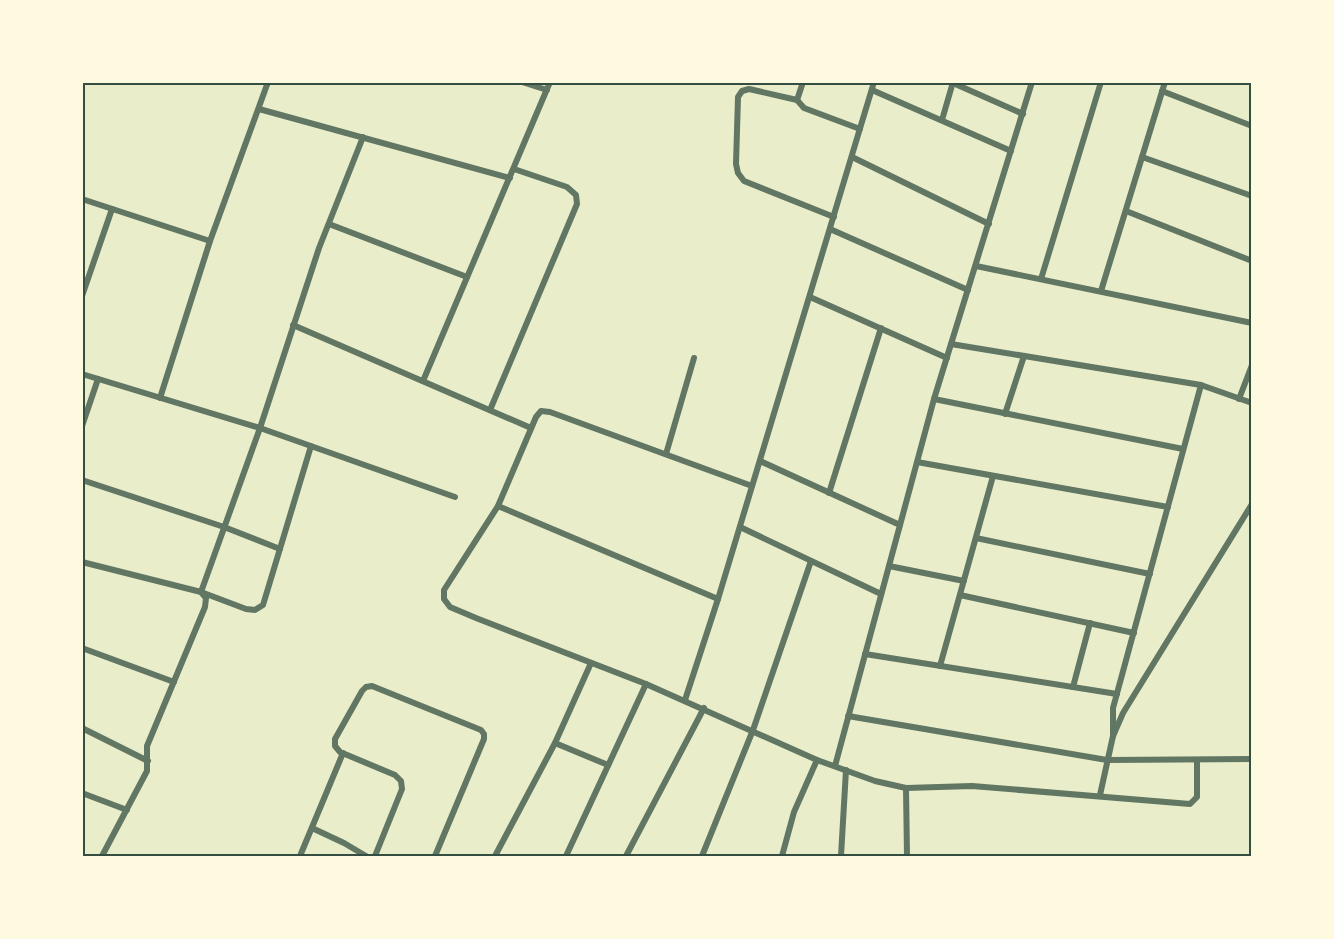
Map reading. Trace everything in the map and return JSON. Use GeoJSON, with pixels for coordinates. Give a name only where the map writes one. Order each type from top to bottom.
{"type":"FeatureCollection","features":[{"type":"Feature","properties":{"kind":"street"},"geometry":{"type":"LineString","coordinates":[[160,398],[210,241],[268,82]]}},
{"type":"Feature","properties":{"kind":"street"},"geometry":{"type":"LineString","coordinates":[[522,82],[547,90]]}},
{"type":"Feature","properties":{"kind":"street"},"geometry":{"type":"LineString","coordinates":[[423,381],[550,82]]}},
{"type":"Feature","properties":{"kind":"street"},"geometry":{"type":"LineString","coordinates":[[797,100],[802,82]]}},
{"type":"Feature","properties":{"kind":"street"},"geometry":{"type":"LineString","coordinates":[[835,766],[934,399],[1032,82]]}},
{"type":"Feature","properties":{"kind":"street"},"geometry":{"type":"LineString","coordinates":[[1041,279],[1101,82]]}},
{"type":"Feature","properties":{"kind":"street"},"geometry":{"type":"LineString","coordinates":[[1101,291],[1165,82]]}},
{"type":"Feature","properties":{"kind":"street"},"geometry":{"type":"LineString","coordinates":[[942,120],[953,83],[1023,114]]}},
{"type":"Feature","properties":{"kind":"street"},"geometry":{"type":"LineString","coordinates":[[685,700],[718,599],[873,86],[1011,151]]}},
{"type":"Feature","properties":{"kind":"street"},"geometry":{"type":"LineString","coordinates":[[834,217],[744,181],[738,173],[736,164],[738,97],[742,91],[749,89],[797,100],[804,108],[860,129]]}},
{"type":"Feature","properties":{"kind":"street"},"geometry":{"type":"LineString","coordinates":[[1162,91],[1251,126]]}},
{"type":"Feature","properties":{"kind":"street"},"geometry":{"type":"LineString","coordinates":[[259,109],[510,178]]}},
{"type":"Feature","properties":{"kind":"street"},"geometry":{"type":"LineString","coordinates":[[201,592],[260,428],[293,325],[363,136]]}},
{"type":"Feature","properties":{"kind":"street"},"geometry":{"type":"LineString","coordinates":[[852,157],[988,224]]}},
{"type":"Feature","properties":{"kind":"street"},"geometry":{"type":"LineString","coordinates":[[1142,157],[1251,196]]}},
{"type":"Feature","properties":{"kind":"street"},"geometry":{"type":"LineString","coordinates":[[490,410],[577,204],[576,195],[567,187],[514,169]]}},
{"type":"Feature","properties":{"kind":"street"},"geometry":{"type":"LineString","coordinates":[[82,199],[210,241]]}},
{"type":"Feature","properties":{"kind":"street"},"geometry":{"type":"LineString","coordinates":[[82,296],[112,209]]}},
{"type":"Feature","properties":{"kind":"street"},"geometry":{"type":"LineString","coordinates":[[1126,211],[1251,261]]}},
{"type":"Feature","properties":{"kind":"street"},"geometry":{"type":"LineString","coordinates":[[329,224],[467,277]]}},
{"type":"Feature","properties":{"kind":"street"},"geometry":{"type":"LineString","coordinates":[[830,230],[968,290]]}},
{"type":"Feature","properties":{"kind":"street"},"geometry":{"type":"LineString","coordinates":[[976,266],[1251,323]]}},
{"type":"Feature","properties":{"kind":"street"},"geometry":{"type":"LineString","coordinates":[[810,297],[947,358]]}},
{"type":"Feature","properties":{"kind":"street"},"geometry":{"type":"LineString","coordinates":[[293,325],[531,428]]}},
{"type":"Feature","properties":{"kind":"street"},"geometry":{"type":"LineString","coordinates":[[829,492],[881,328]]}},
{"type":"Feature","properties":{"kind":"street"},"geometry":{"type":"LineString","coordinates":[[951,344],[1201,385],[1251,403]]}},
{"type":"Feature","properties":{"kind":"street"},"geometry":{"type":"LineString","coordinates":[[1005,414],[1024,356]]}},
{"type":"Feature","properties":{"kind":"street"},"geometry":{"type":"LineString","coordinates":[[666,454],[694,358]]}},
{"type":"Feature","properties":{"kind":"street"},"geometry":{"type":"LineString","coordinates":[[1239,399],[1251,365]]}},
{"type":"Feature","properties":{"kind":"street"},"geometry":{"type":"LineString","coordinates":[[82,374],[260,428],[455,497]]}},
{"type":"Feature","properties":{"kind":"street"},"geometry":{"type":"LineString","coordinates":[[82,426],[98,379]]}},
{"type":"Feature","properties":{"kind":"street"},"geometry":{"type":"LineString","coordinates":[[1113,736],[1113,708],[1201,385]]}},
{"type":"Feature","properties":{"kind":"street"},"geometry":{"type":"LineString","coordinates":[[934,399],[1184,449]]}},
{"type":"Feature","properties":{"kind":"street"},"geometry":{"type":"LineString","coordinates":[[752,486],[550,412],[541,411],[531,428],[498,506],[444,590],[444,599],[450,607],[685,700],[817,760],[875,781],[906,788],[972,786],[1190,804],[1197,797],[1197,760]]}},
{"type":"Feature","properties":{"kind":"street"},"geometry":{"type":"LineString","coordinates":[[82,562],[201,592],[246,609],[255,610],[263,605],[310,446]]}},
{"type":"Feature","properties":{"kind":"street"},"geometry":{"type":"LineString","coordinates":[[760,461],[900,525]]}},
{"type":"Feature","properties":{"kind":"street"},"geometry":{"type":"LineString","coordinates":[[917,462],[1168,507]]}},
{"type":"Feature","properties":{"kind":"street"},"geometry":{"type":"LineString","coordinates":[[940,666],[993,476]]}},
{"type":"Feature","properties":{"kind":"street"},"geometry":{"type":"LineString","coordinates":[[82,480],[224,527],[280,549]]}},
{"type":"Feature","properties":{"kind":"street"},"geometry":{"type":"LineString","coordinates":[[1100,795],[1113,736],[1123,713],[1251,504]]}},
{"type":"Feature","properties":{"kind":"street"},"geometry":{"type":"LineString","coordinates":[[498,506],[718,599]]}},
{"type":"Feature","properties":{"kind":"street"},"geometry":{"type":"LineString","coordinates":[[740,527],[881,594]]}},
{"type":"Feature","properties":{"kind":"street"},"geometry":{"type":"LineString","coordinates":[[975,538],[1150,574]]}},
{"type":"Feature","properties":{"kind":"street"},"geometry":{"type":"LineString","coordinates":[[702,856],[753,730],[811,561]]}},
{"type":"Feature","properties":{"kind":"street"},"geometry":{"type":"LineString","coordinates":[[889,566],[964,580]]}},
{"type":"Feature","properties":{"kind":"street"},"geometry":{"type":"LineString","coordinates":[[102,856],[147,771],[147,746],[205,607],[206,598],[201,592]]}},
{"type":"Feature","properties":{"kind":"street"},"geometry":{"type":"LineString","coordinates":[[960,595],[1134,633]]}},
{"type":"Feature","properties":{"kind":"street"},"geometry":{"type":"LineString","coordinates":[[1073,687],[1090,623]]}},
{"type":"Feature","properties":{"kind":"street"},"geometry":{"type":"LineString","coordinates":[[82,648],[174,682]]}},
{"type":"Feature","properties":{"kind":"street"},"geometry":{"type":"LineString","coordinates":[[865,654],[1117,694]]}},
{"type":"Feature","properties":{"kind":"street"},"geometry":{"type":"LineString","coordinates":[[495,856],[555,743],[591,663]]}},
{"type":"Feature","properties":{"kind":"street"},"geometry":{"type":"LineString","coordinates":[[566,856],[646,684]]}},
{"type":"Feature","properties":{"kind":"street"},"geometry":{"type":"LineString","coordinates":[[375,856],[402,789],[401,781],[395,775],[343,753],[335,746],[335,739],[362,691],[372,686],[481,730],[484,734],[484,739],[435,856]]}},
{"type":"Feature","properties":{"kind":"street"},"geometry":{"type":"LineString","coordinates":[[626,856],[704,708]]}},
{"type":"Feature","properties":{"kind":"street"},"geometry":{"type":"LineString","coordinates":[[848,716],[1107,760],[1251,759]]}},
{"type":"Feature","properties":{"kind":"street"},"geometry":{"type":"LineString","coordinates":[[82,728],[148,761]]}},
{"type":"Feature","properties":{"kind":"street"},"geometry":{"type":"LineString","coordinates":[[555,743],[608,765]]}},
{"type":"Feature","properties":{"kind":"street"},"geometry":{"type":"LineString","coordinates":[[300,856],[343,753]]}},
{"type":"Feature","properties":{"kind":"street"},"geometry":{"type":"LineString","coordinates":[[782,856],[794,812],[817,760]]}},
{"type":"Feature","properties":{"kind":"street"},"geometry":{"type":"LineString","coordinates":[[841,856],[846,770]]}},
{"type":"Feature","properties":{"kind":"street"},"geometry":{"type":"LineString","coordinates":[[906,788],[907,856]]}},
{"type":"Feature","properties":{"kind":"street"},"geometry":{"type":"LineString","coordinates":[[82,793],[126,810]]}},
{"type":"Feature","properties":{"kind":"street"},"geometry":{"type":"LineString","coordinates":[[312,828],[366,856]]}}]}
